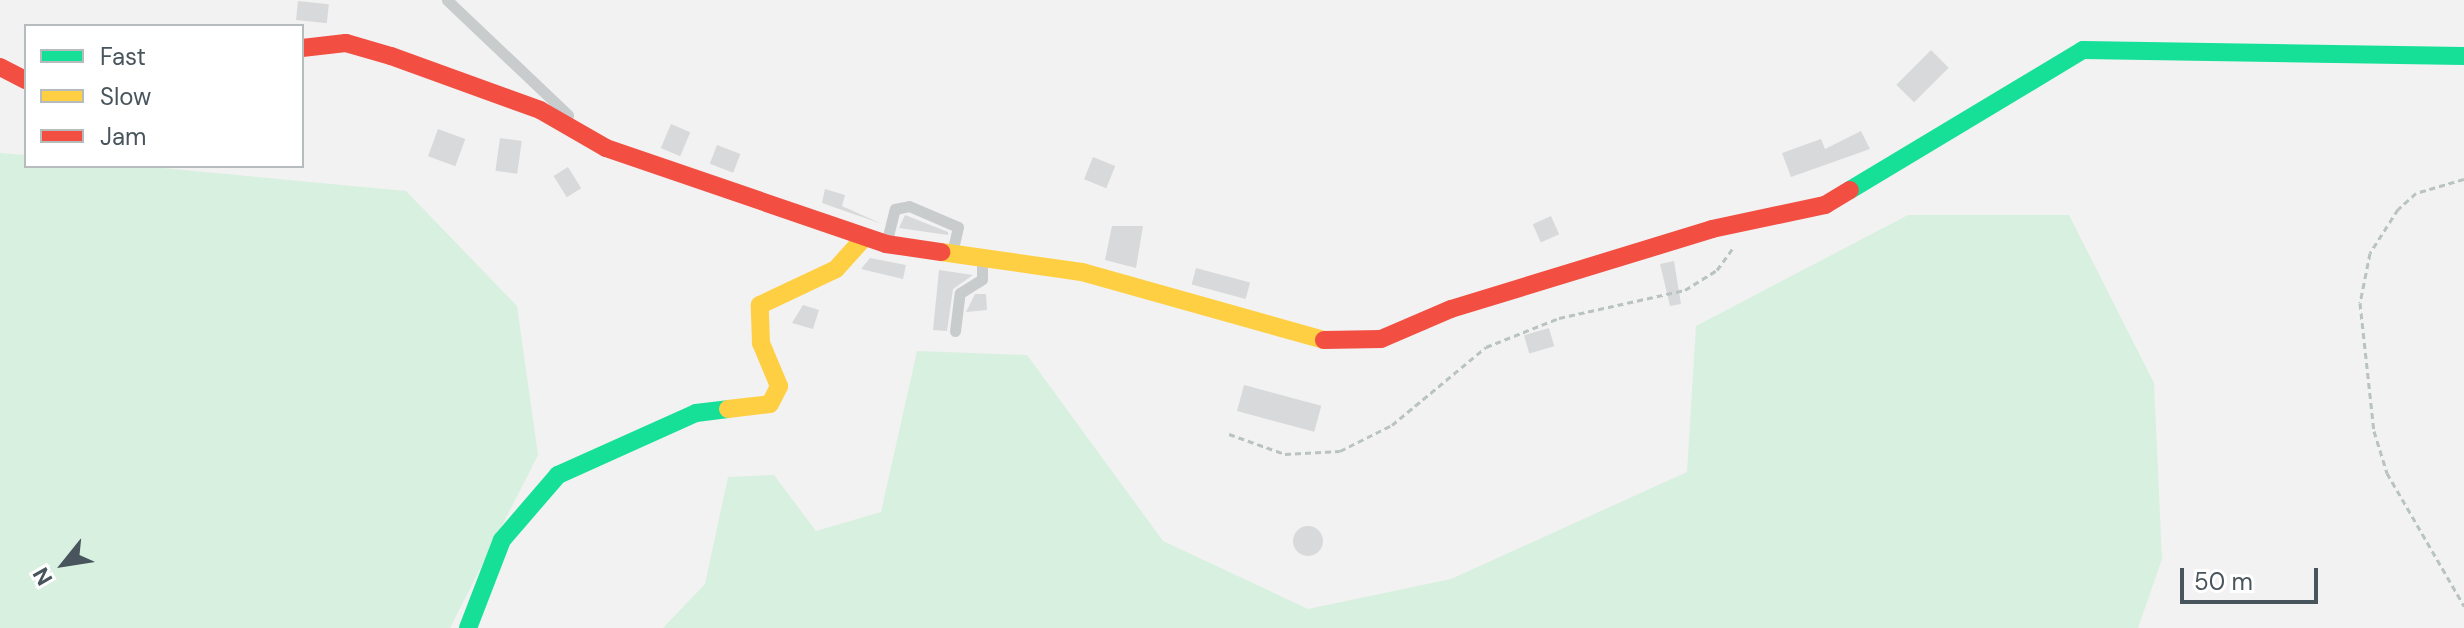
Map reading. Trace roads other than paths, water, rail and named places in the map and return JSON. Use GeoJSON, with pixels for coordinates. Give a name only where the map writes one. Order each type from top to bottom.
{"type":"FeatureCollection","features":[{"type":"Feature","properties":{"kind":"street"},"geometry":{"type":"LineString","coordinates":[[304,48],[346,43],[391,56],[540,110],[580,135],[864,238],[1131,284],[1307,341],[1361,344],[1466,304],[1746,221],[1839,199],[2057,61],[2093,48],[2464,56]]}},
{"type":"Feature","properties":{"kind":"street"},"geometry":{"type":"LineString","coordinates":[[0,67],[24,79]]}},
{"type":"Feature","properties":{"kind":"street"},"geometry":{"type":"LineString","coordinates":[[468,628],[502,540],[558,475],[696,413],[770,404],[779,386],[761,343],[760,305],[836,269],[864,238]]}},
{"type":"Feature","properties":{"kind":"lane"},"geometry":{"type":"LineString","coordinates":[[447,0],[560,103],[580,135]]}},
{"type":"Feature","properties":{"kind":"lane"},"geometry":{"type":"LineString","coordinates":[[886,244],[895,209],[909,206],[958,227],[952,253]]}},
{"type":"Feature","properties":{"kind":"lane"},"geometry":{"type":"LineString","coordinates":[[955,331],[960,293],[982,279],[982,258]]}}]}
